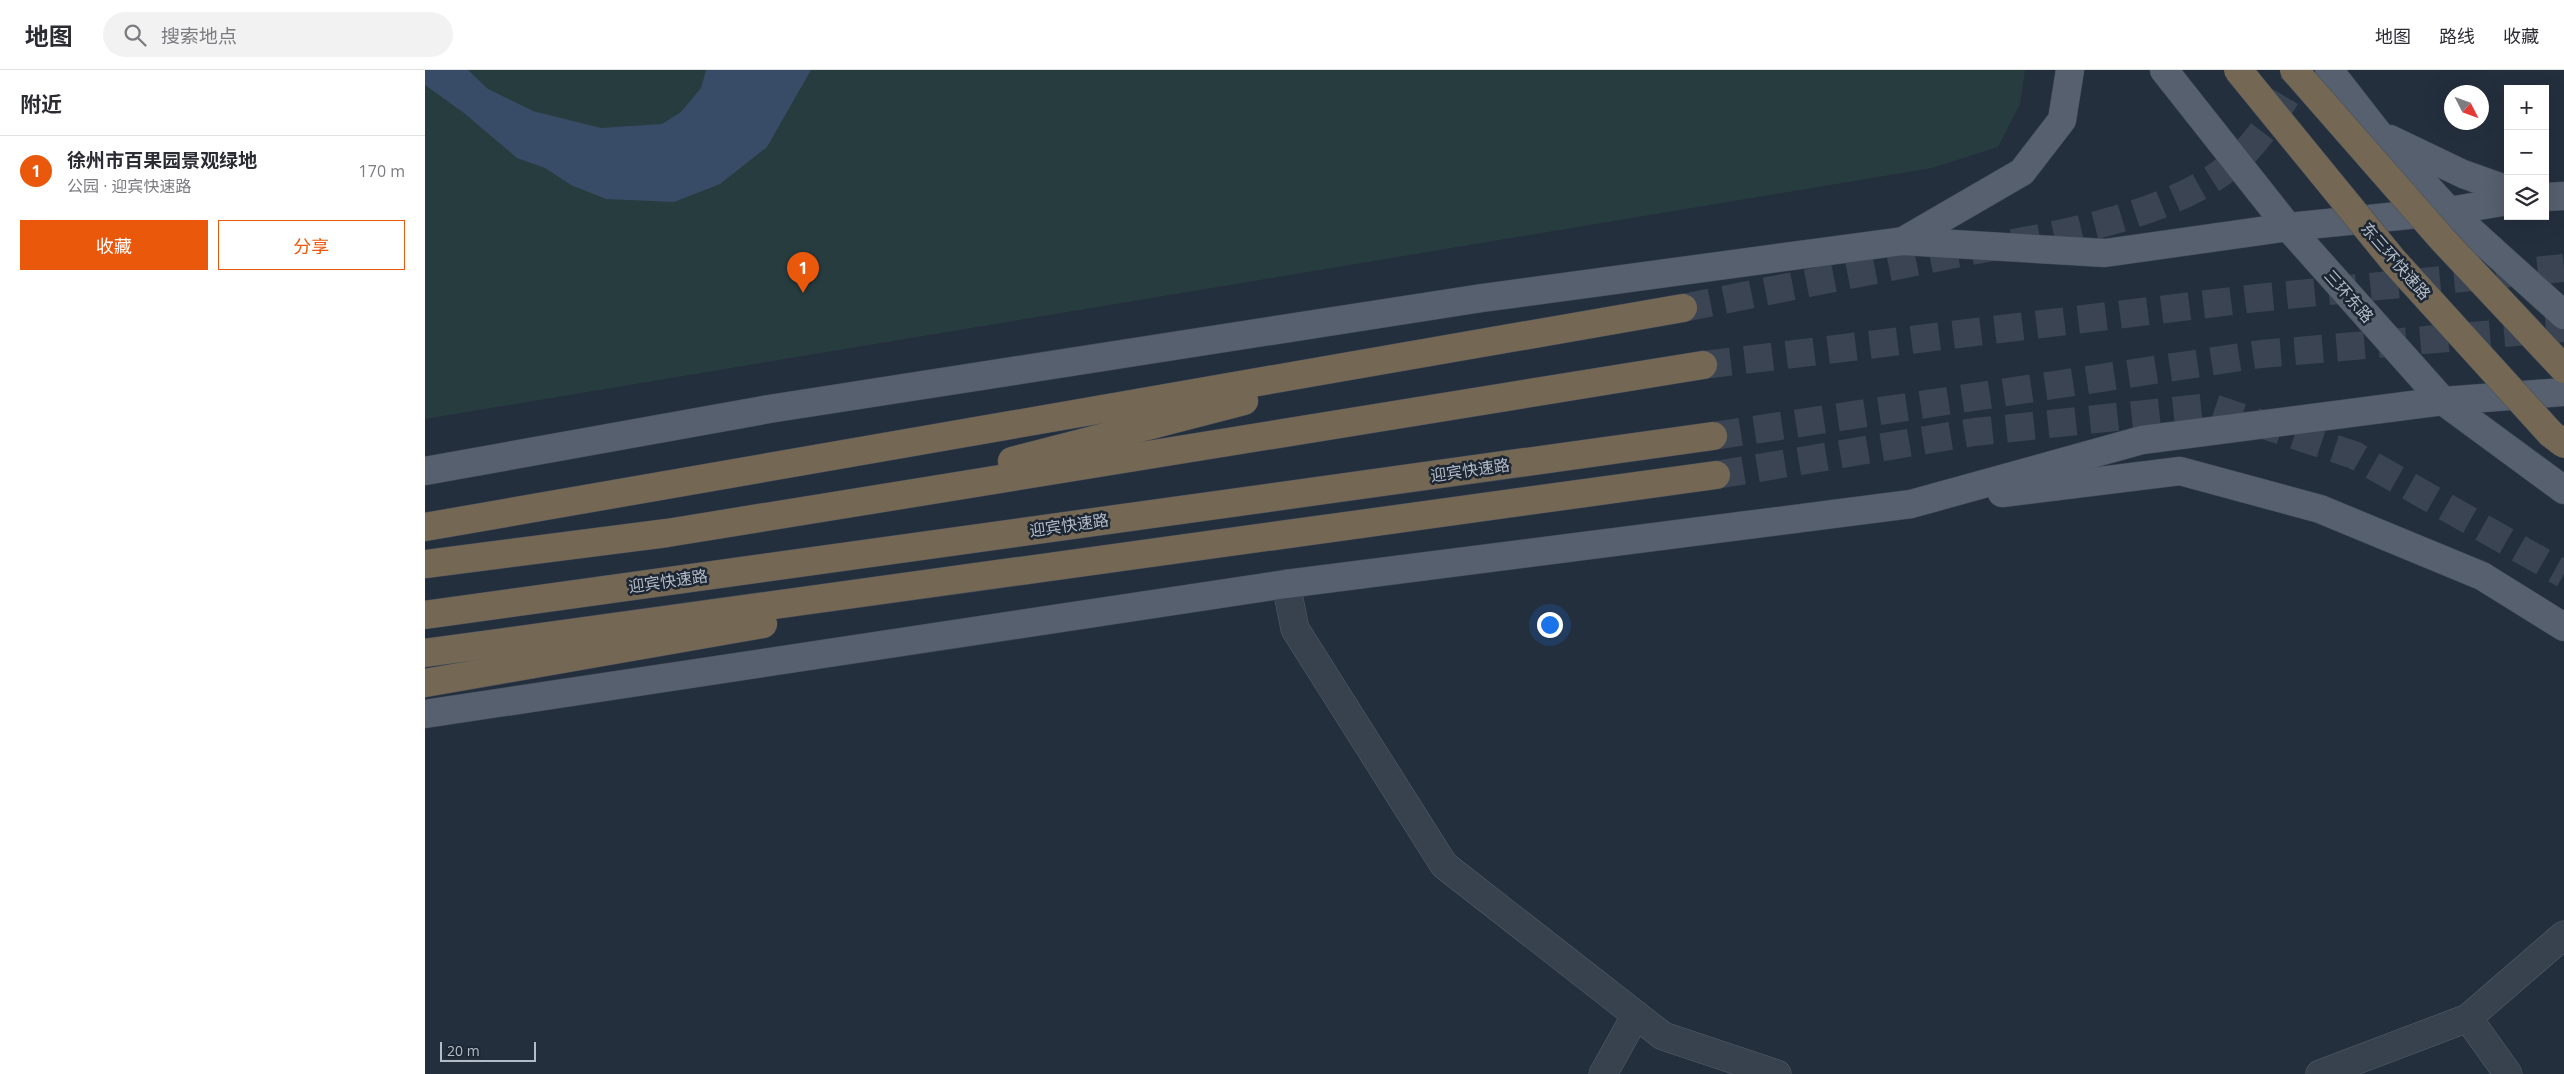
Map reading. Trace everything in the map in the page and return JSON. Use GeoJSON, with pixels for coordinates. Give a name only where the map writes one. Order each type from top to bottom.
{"type":"FeatureCollection","features":[{"type":"Feature","properties":{"kind":"highway","name":"东三环快速路"},"geometry":{"type":"LineString","coordinates":[[2238,70],[2393,260],[2551,434],[2564,444]]}},
{"type":"Feature","properties":{"kind":"highway"},"geometry":{"type":"LineString","coordinates":[[2294,70],[2442,239],[2564,369]]}},
{"type":"Feature","properties":{"kind":"highway"},"geometry":{"type":"LineString","coordinates":[[425,527],[1683,308]]}},
{"type":"Feature","properties":{"kind":"highway"},"geometry":{"type":"LineString","coordinates":[[836,506],[1207,412],[1387,360]]}},
{"type":"Feature","properties":{"kind":"highway"},"geometry":{"type":"LineString","coordinates":[[425,564],[667,533],[1703,364]]}},
{"type":"Feature","properties":{"kind":"highway","name":"迎宾快速路"},"geometry":{"type":"LineString","coordinates":[[425,615],[1713,436]]}},
{"type":"Feature","properties":{"kind":"highway"},"geometry":{"type":"LineString","coordinates":[[425,653],[1716,475]]}},
{"type":"Feature","properties":{"kind":"highway"},"geometry":{"type":"LineString","coordinates":[[425,542],[667,533]]}},
{"type":"Feature","properties":{"kind":"highway"},"geometry":{"type":"LineString","coordinates":[[425,683],[1188,549]]}},
{"type":"Feature","properties":{"kind":"main road"},"geometry":{"type":"LineString","coordinates":[[1903,241],[2022,172],[2062,120],[2070,70]]}},
{"type":"Feature","properties":{"kind":"main road","name":"三环东路"},"geometry":{"type":"LineString","coordinates":[[2164,70],[2288,227],[2443,401],[2564,490]]}},
{"type":"Feature","properties":{"kind":"main road"},"geometry":{"type":"LineString","coordinates":[[2329,70],[2378,132],[2449,211],[2564,315]]}},
{"type":"Feature","properties":{"kind":"main road"},"geometry":{"type":"LineString","coordinates":[[2378,132],[2463,174],[2504,189]]}},
{"type":"Feature","properties":{"kind":"main road"},"geometry":{"type":"LineString","coordinates":[[2549,197],[2564,196]]}},
{"type":"Feature","properties":{"kind":"main road"},"geometry":{"type":"LineString","coordinates":[[425,471],[828,400],[1481,298],[1903,241],[2105,253],[2288,227],[2449,211],[2504,202]]}},
{"type":"Feature","properties":{"kind":"main road"},"geometry":{"type":"LineString","coordinates":[[1911,504],[2142,440],[2443,401],[2564,392]]}},
{"type":"Feature","properties":{"kind":"main road"},"geometry":{"type":"LineString","coordinates":[[425,714],[1287,584],[2179,471],[2320,508],[2482,576],[2564,627]]}},
{"type":"Feature","properties":{"kind":"street"},"geometry":{"type":"LineString","coordinates":[[1287,584],[1295,629],[1444,865],[1663,1036],[1777,1074]]}},
{"type":"Feature","properties":{"kind":"street"},"geometry":{"type":"LineString","coordinates":[[2320,1074],[2468,1018],[2564,935]]}},
{"type":"Feature","properties":{"kind":"street"},"geometry":{"type":"LineString","coordinates":[[1603,1074],[1636,1015]]}},
{"type":"Feature","properties":{"kind":"street"},"geometry":{"type":"LineString","coordinates":[[2468,1018],[2508,1074]]}},
{"type":"Feature","properties":{"kind":"green space"},"geometry":{"type":"Polygon","coordinates":[[[425,70],[2025,70],[2020,104],[1998,147],[1932,168],[425,419],[425,70]]]}},
{"type":"Feature","properties":{"kind":"water"},"geometry":{"type":"Polygon","coordinates":[[[425,70],[468,70],[488,89],[533,111],[601,128],[662,124],[681,112],[701,88],[706,70],[811,70],[767,147],[720,184],[674,202],[606,199],[571,185],[545,168],[517,158],[464,113],[425,85],[425,70]]]}},
{"type":"Feature","properties":{"kind":"tunnel"},"geometry":{"type":"LineString","coordinates":[[1683,308],[2058,234],[2133,215],[2168,202],[2200,186],[2239,158],[2269,122],[2287,95],[2300,70]]}},
{"type":"Feature","properties":{"kind":"tunnel"},"geometry":{"type":"LineString","coordinates":[[1703,365],[2257,298],[2564,268]]}},
{"type":"Feature","properties":{"kind":"tunnel"},"geometry":{"type":"LineString","coordinates":[[1713,436],[2261,354],[2564,328]]}},
{"type":"Feature","properties":{"kind":"tunnel"},"geometry":{"type":"LineString","coordinates":[[1716,475],[1974,432],[2210,407],[2354,455],[2564,574]]}},
{"type":"Feature","properties":{"kind":"place","name":"徐州市百果园景观绿地"},"geometry":{"type":"Point","coordinates":[803,293]}}]}
